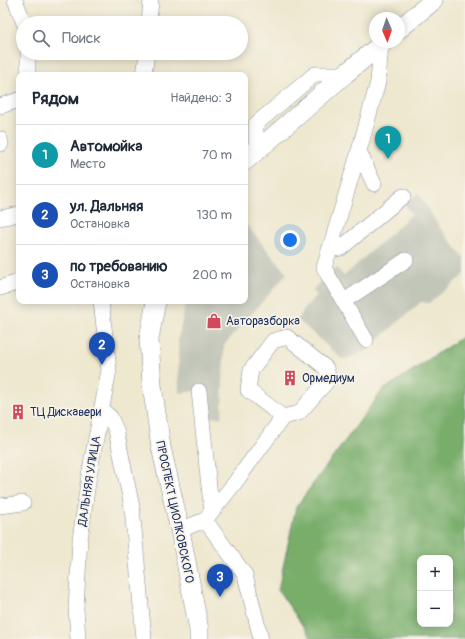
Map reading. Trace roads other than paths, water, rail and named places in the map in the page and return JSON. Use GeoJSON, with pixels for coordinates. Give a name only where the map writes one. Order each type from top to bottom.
{"type":"FeatureCollection","features":[{"type":"Feature","properties":{"kind":"main road"},"geometry":{"type":"LineString","coordinates":[[405,24],[434,0]]}},
{"type":"Feature","properties":{"kind":"main road"},"geometry":{"type":"LineString","coordinates":[[250,156],[377,48]]}},
{"type":"Feature","properties":{"kind":"main road","name":"ПРОСПЕКТ ЦИОЛКОВСКОГО"},"geometry":{"type":"LineString","coordinates":[[155,304],[149,339],[152,385],[161,446],[180,530],[200,639]]}},
{"type":"Feature","properties":{"kind":"street"},"geometry":{"type":"LineString","coordinates":[[15,0],[21,16]]}},
{"type":"Feature","properties":{"kind":"street"},"geometry":{"type":"LineString","coordinates":[[150,16],[151,0]]}},
{"type":"Feature","properties":{"kind":"street"},"geometry":{"type":"LineString","coordinates":[[366,340],[324,268],[378,82],[382,48]]}},
{"type":"Feature","properties":{"kind":"street"},"geometry":{"type":"LineString","coordinates":[[28,60],[28,72]]}},
{"type":"Feature","properties":{"kind":"street"},"geometry":{"type":"LineString","coordinates":[[144,72],[146,60]]}},
{"type":"Feature","properties":{"kind":"street"},"geometry":{"type":"LineString","coordinates":[[0,106],[16,101]]}},
{"type":"Feature","properties":{"kind":"street"},"geometry":{"type":"LineString","coordinates":[[359,151],[374,184]]}},
{"type":"Feature","properties":{"kind":"street"},"geometry":{"type":"LineString","coordinates":[[329,250],[340,248],[403,196]]}},
{"type":"Feature","properties":{"kind":"street"},"geometry":{"type":"LineString","coordinates":[[0,218],[16,215]]}},
{"type":"Feature","properties":{"kind":"street"},"geometry":{"type":"LineString","coordinates":[[344,301],[406,260]]}},
{"type":"Feature","properties":{"kind":"street"},"geometry":{"type":"LineString","coordinates":[[0,288],[16,283]]}},
{"type":"Feature","properties":{"kind":"street","name":"ДАЛЬНЯЯ УЛИЦА"},"geometry":{"type":"LineString","coordinates":[[78,639],[76,608],[80,540],[89,475],[109,370],[101,304]]}},
{"type":"Feature","properties":{"kind":"street"},"geometry":{"type":"LineString","coordinates":[[180,530],[209,515],[234,484],[283,417],[299,413],[329,379],[326,368],[287,337],[273,341],[250,370],[248,390],[283,417]]}},
{"type":"Feature","properties":{"kind":"street"},"geometry":{"type":"LineString","coordinates":[[199,391],[208,486],[209,515],[245,575],[261,639]]}},
{"type":"Feature","properties":{"kind":"street"},"geometry":{"type":"LineString","coordinates":[[101,409],[110,417],[116,430],[132,507],[144,639]]}},
{"type":"Feature","properties":{"kind":"street"},"geometry":{"type":"LineString","coordinates":[[0,506],[23,503]]}},
{"type":"Feature","properties":{"kind":"place","name":"Автомойка"},"geometry":{"type":"Point","coordinates":[388,159]}},
{"type":"Feature","properties":{"kind":"place","name":"Авторазборка"},"geometry":{"type":"Point","coordinates":[214,321]}},
{"type":"Feature","properties":{"kind":"place","name":"ул. Дальняя"},"geometry":{"type":"Point","coordinates":[102,365]}},
{"type":"Feature","properties":{"kind":"place","name":"Ормедиум"},"geometry":{"type":"Point","coordinates":[290,378]}},
{"type":"Feature","properties":{"kind":"place","name":"ТЦ Дискавери"},"geometry":{"type":"Point","coordinates":[18,412]}},
{"type":"Feature","properties":{"kind":"place","name":"по требованию"},"geometry":{"type":"Point","coordinates":[220,597]}}]}
